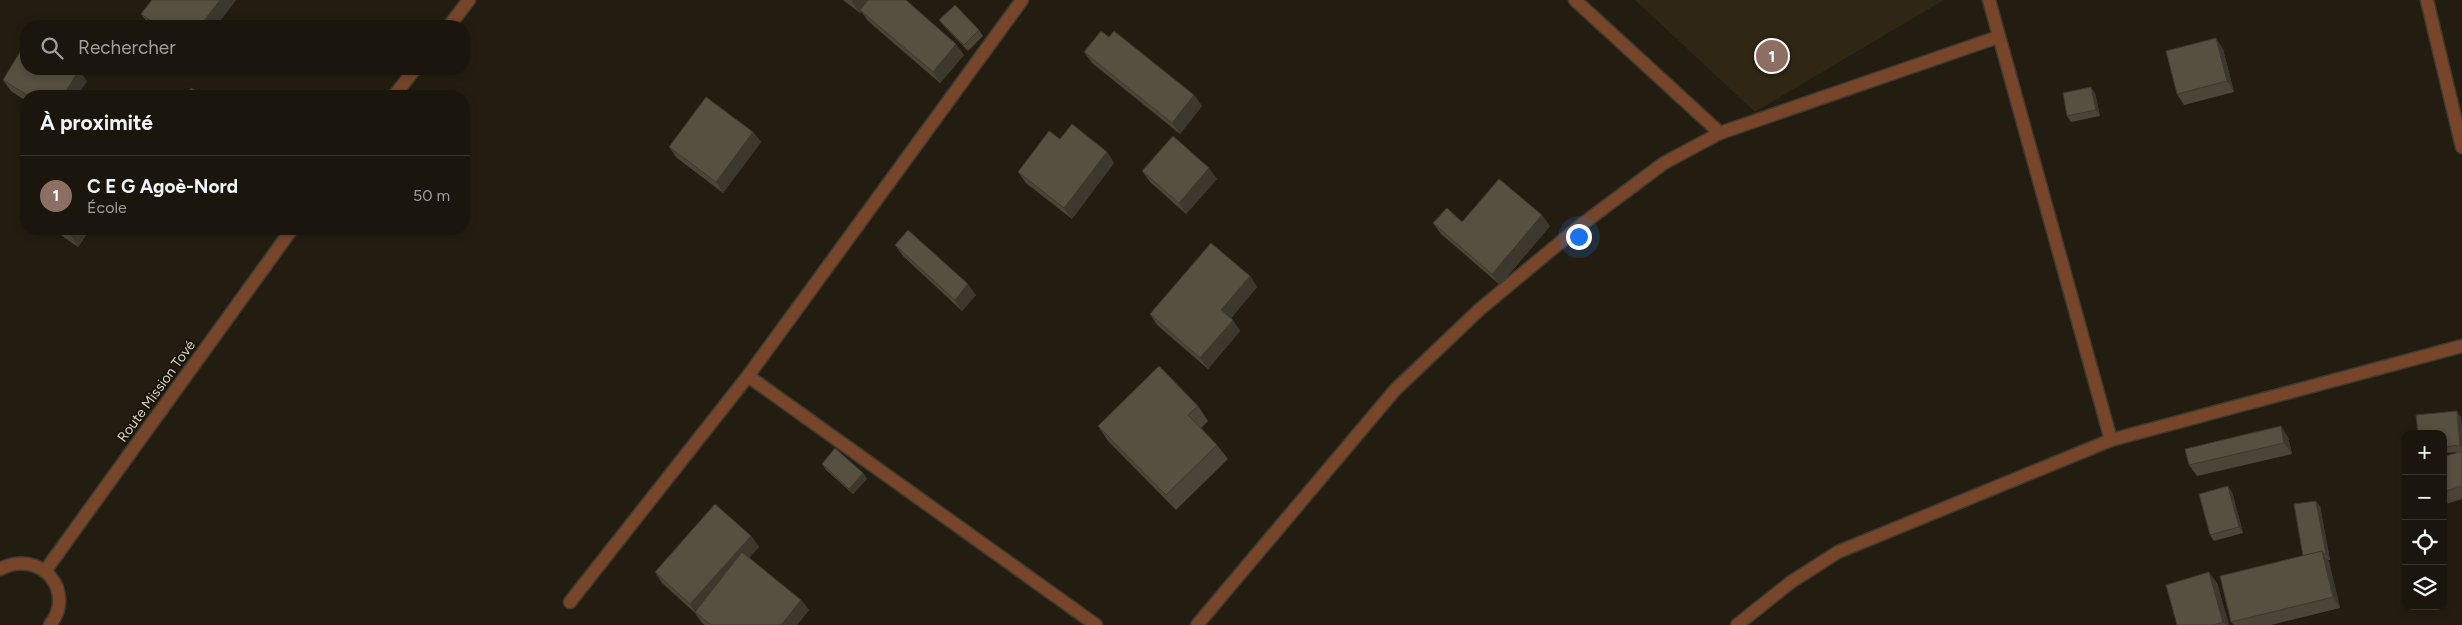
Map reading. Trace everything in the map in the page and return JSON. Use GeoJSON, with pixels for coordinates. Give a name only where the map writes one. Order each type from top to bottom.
{"type":"FeatureCollection","features":[{"type":"Feature","properties":{"kind":"street"},"geometry":{"type":"LineString","coordinates":[[453,20],[469,0]]}},
{"type":"Feature","properties":{"kind":"street"},"geometry":{"type":"LineString","coordinates":[[570,602],[748,376],[1022,0]]}},
{"type":"Feature","properties":{"kind":"street"},"geometry":{"type":"LineString","coordinates":[[1575,0],[1720,133]]}},
{"type":"Feature","properties":{"kind":"street"},"geometry":{"type":"LineString","coordinates":[[1989,0],[2111,440]]}},
{"type":"Feature","properties":{"kind":"street"},"geometry":{"type":"LineString","coordinates":[[2426,0],[2462,147]]}},
{"type":"Feature","properties":{"kind":"street"},"geometry":{"type":"LineString","coordinates":[[1197,625],[1395,390],[1479,310],[1581,225],[1664,163],[1720,133],[1998,37]]}},
{"type":"Feature","properties":{"kind":"street"},"geometry":{"type":"LineString","coordinates":[[399,90],[410,75]]}},
{"type":"Feature","properties":{"kind":"street","name":"Route Mission Tové"},"geometry":{"type":"LineString","coordinates":[[45,571],[288,235]]}},
{"type":"Feature","properties":{"kind":"street"},"geometry":{"type":"LineString","coordinates":[[1736,625],[1791,582],[1838,552],[2111,440],[2462,346]]}},
{"type":"Feature","properties":{"kind":"street"},"geometry":{"type":"LineString","coordinates":[[748,376],[1096,625]]}},
{"type":"Feature","properties":{"kind":"street"},"geometry":{"type":"LineString","coordinates":[[0,569],[10,564],[25,562],[45,571],[54,584],[59,605],[50,625]]}},
{"type":"Feature","properties":{"kind":"shaded area"},"geometry":{"type":"Polygon","coordinates":[[[1635,0],[1944,0],[1755,112],[1635,0]]]}},
{"type":"Feature","properties":{"kind":"building"},"geometry":{"type":"Polygon","coordinates":[[[152,0],[220,0],[205,20],[150,20],[141,14],[152,0]]]}},
{"type":"Feature","properties":{"kind":"building"},"geometry":{"type":"Polygon","coordinates":[[[868,0],[906,0],[956,44],[933,72],[860,10],[868,0]]]}},
{"type":"Feature","properties":{"kind":"building"},"geometry":{"type":"Polygon","coordinates":[[[955,5],[979,30],[964,45],[939,20],[955,5]]]}},
{"type":"Feature","properties":{"kind":"building"},"geometry":{"type":"Polygon","coordinates":[[[1101,31],[1109,37],[1114,31],[1194,95],[1172,123],[1084,52],[1101,31]]]}},
{"type":"Feature","properties":{"kind":"building"},"geometry":{"type":"Polygon","coordinates":[[[2216,38],[2227,81],[2177,94],[2166,51],[2216,38]]]}},
{"type":"Feature","properties":{"kind":"building"},"geometry":{"type":"Polygon","coordinates":[[[20,52],[20,75],[76,75],[67,90],[20,90],[3,80],[20,52]]]}},
{"type":"Feature","properties":{"kind":"building"},"geometry":{"type":"Polygon","coordinates":[[[2091,87],[2096,110],[2067,116],[2063,93],[2091,87]]]}},
{"type":"Feature","properties":{"kind":"building"},"geometry":{"type":"Polygon","coordinates":[[[706,97],[753,132],[716,182],[669,147],[706,97]]]}},
{"type":"Feature","properties":{"kind":"building"},"geometry":{"type":"Polygon","coordinates":[[[1072,124],[1107,152],[1064,208],[1018,172],[1049,131],[1060,139],[1072,124]]]}},
{"type":"Feature","properties":{"kind":"building"},"geometry":{"type":"Polygon","coordinates":[[[1173,136],[1209,168],[1179,203],[1142,171],[1173,136]]]}},
{"type":"Feature","properties":{"kind":"building"},"geometry":{"type":"Polygon","coordinates":[[[1499,179],[1542,215],[1492,274],[1433,223],[1447,208],[1462,222],[1499,179]]]}},
{"type":"Feature","properties":{"kind":"building"},"geometry":{"type":"Polygon","coordinates":[[[908,230],[968,284],[955,300],[895,245],[908,230]]]}},
{"type":"Feature","properties":{"kind":"building"},"geometry":{"type":"Polygon","coordinates":[[[1211,243],[1250,276],[1221,310],[1233,320],[1200,358],[1150,314],[1211,243]]]}},
{"type":"Feature","properties":{"kind":"building"},"geometry":{"type":"Polygon","coordinates":[[[1159,366],[1198,406],[1188,415],[1217,445],[1166,495],[1098,426],[1159,366]]]}},
{"type":"Feature","properties":{"kind":"building"},"geometry":{"type":"Polygon","coordinates":[[[2457,411],[2460,445],[2447,447],[2447,430],[2418,430],[2416,415],[2457,411]]]}},
{"type":"Feature","properties":{"kind":"building"},"geometry":{"type":"Polygon","coordinates":[[[2281,426],[2284,443],[2189,465],[2185,449],[2281,426]]]}},
{"type":"Feature","properties":{"kind":"building"},"geometry":{"type":"Polygon","coordinates":[[[835,448],[863,473],[849,489],[822,464],[835,448]]]}},
{"type":"Feature","properties":{"kind":"building"},"geometry":{"type":"Polygon","coordinates":[[[2462,451],[2462,486],[2447,491],[2447,475],[2447,456],[2462,451]]]}},
{"type":"Feature","properties":{"kind":"building"},"geometry":{"type":"Polygon","coordinates":[[[2228,486],[2239,527],[2210,535],[2199,494],[2228,486]]]}},
{"type":"Feature","properties":{"kind":"building"},"geometry":{"type":"Polygon","coordinates":[[[2316,501],[2326,554],[2322,551],[2303,556],[2294,504],[2316,501]]]}},
{"type":"Feature","properties":{"kind":"building"},"geometry":{"type":"Polygon","coordinates":[[[715,504],[751,536],[690,604],[655,572],[715,504]]]}},
{"type":"Feature","properties":{"kind":"building"},"geometry":{"type":"Polygon","coordinates":[[[2322,551],[2333,597],[2231,622],[2220,576],[2322,551]]]}},
{"type":"Feature","properties":{"kind":"building"},"geometry":{"type":"Polygon","coordinates":[[[742,552],[801,600],[781,625],[711,625],[695,612],[742,552]]]}},
{"type":"Feature","properties":{"kind":"building"},"geometry":{"type":"Polygon","coordinates":[[[2209,572],[2223,622],[2213,625],[2177,625],[2166,585],[2209,572]]]}},
{"type":"Feature","properties":{"kind":"place","name":"C E G Agoè-Nord"},"geometry":{"type":"Point","coordinates":[1772,56]}}]}
